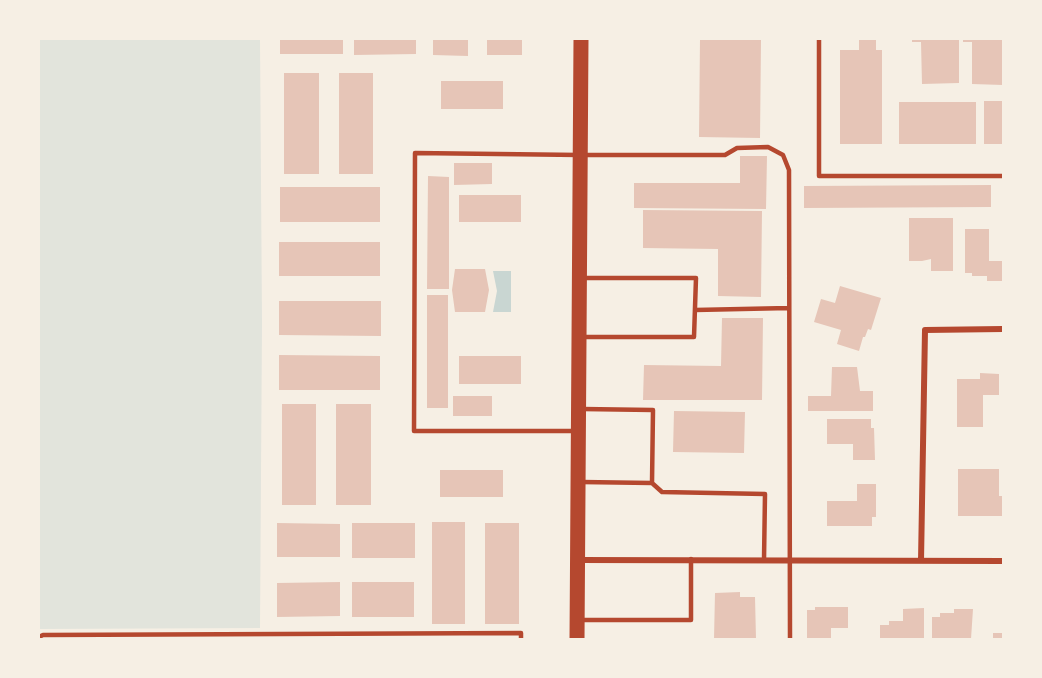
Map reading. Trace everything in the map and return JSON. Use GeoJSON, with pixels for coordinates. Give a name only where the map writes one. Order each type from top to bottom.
{"type":"FeatureCollection","features":[{"type":"Feature","properties":{"kind":"main road"},"geometry":{"type":"LineString","coordinates":[[577,639],[581,39]]}},
{"type":"Feature","properties":{"kind":"street"},"geometry":{"type":"LineString","coordinates":[[921,561],[925,330],[1003,329]]}},
{"type":"Feature","properties":{"kind":"street"},"geometry":{"type":"LineString","coordinates":[[578,560],[1003,561]]}},
{"type":"Feature","properties":{"kind":"lane"},"geometry":{"type":"LineString","coordinates":[[819,39],[819,176],[1003,176]]}},
{"type":"Feature","properties":{"kind":"lane"},"geometry":{"type":"LineString","coordinates":[[579,431],[414,431],[415,153],[725,155],[737,148],[768,147],[783,155],[789,170],[790,639]]}},
{"type":"Feature","properties":{"kind":"lane"},"geometry":{"type":"LineString","coordinates":[[579,338],[694,338],[696,278],[580,278]]}},
{"type":"Feature","properties":{"kind":"lane"},"geometry":{"type":"LineString","coordinates":[[695,310],[789,308]]}},
{"type":"Feature","properties":{"kind":"lane"},"geometry":{"type":"LineString","coordinates":[[579,409],[653,410],[652,483]]}},
{"type":"Feature","properties":{"kind":"lane"},"geometry":{"type":"LineString","coordinates":[[579,482],[652,483],[662,492],[765,494],[764,560]]}},
{"type":"Feature","properties":{"kind":"lane"},"geometry":{"type":"LineString","coordinates":[[578,620],[691,620],[691,559]]}},
{"type":"Feature","properties":{"kind":"lane"},"geometry":{"type":"LineString","coordinates":[[39,637],[55,635],[521,633],[521,639]]}},
{"type":"Feature","properties":{"kind":"shaded area"},"geometry":{"type":"Polygon","coordinates":[[[39,39],[260,39],[262,323],[260,628],[39,629],[39,39]]]}},
{"type":"Feature","properties":{"kind":"shaded area"},"geometry":{"type":"Polygon","coordinates":[[[493,271],[511,271],[511,312],[493,312],[497,291],[493,271]]]}},
{"type":"Feature","properties":{"kind":"building"},"geometry":{"type":"Polygon","coordinates":[[[280,39],[343,39],[343,54],[280,54],[280,39]]]}},
{"type":"Feature","properties":{"kind":"building"},"geometry":{"type":"Polygon","coordinates":[[[354,39],[416,39],[416,54],[354,55],[354,39]]]}},
{"type":"Feature","properties":{"kind":"building"},"geometry":{"type":"Polygon","coordinates":[[[433,39],[468,39],[468,56],[433,55],[433,39]]]}},
{"type":"Feature","properties":{"kind":"building"},"geometry":{"type":"Polygon","coordinates":[[[487,39],[522,39],[522,55],[487,55],[487,39]]]}},
{"type":"Feature","properties":{"kind":"building"},"geometry":{"type":"Polygon","coordinates":[[[700,39],[761,39],[760,138],[699,137],[700,39]]]}},
{"type":"Feature","properties":{"kind":"building"},"geometry":{"type":"Polygon","coordinates":[[[859,39],[876,39],[876,50],[882,50],[882,144],[840,144],[840,50],[859,50],[859,39]]]}},
{"type":"Feature","properties":{"kind":"building"},"geometry":{"type":"Polygon","coordinates":[[[912,39],[959,39],[959,83],[922,84],[921,42],[912,42],[912,39]]]}},
{"type":"Feature","properties":{"kind":"building"},"geometry":{"type":"Polygon","coordinates":[[[963,39],[1003,39],[1003,85],[972,84],[972,42],[963,42],[963,39]]]}},
{"type":"Feature","properties":{"kind":"building"},"geometry":{"type":"Polygon","coordinates":[[[284,73],[319,73],[319,174],[284,174],[284,73]]]}},
{"type":"Feature","properties":{"kind":"building"},"geometry":{"type":"Polygon","coordinates":[[[339,73],[373,73],[373,174],[339,174],[339,73]]]}},
{"type":"Feature","properties":{"kind":"building"},"geometry":{"type":"Polygon","coordinates":[[[441,81],[503,81],[503,109],[441,109],[441,81]]]}},
{"type":"Feature","properties":{"kind":"building"},"geometry":{"type":"Polygon","coordinates":[[[984,101],[1003,101],[1003,144],[984,144],[984,101]]]}},
{"type":"Feature","properties":{"kind":"building"},"geometry":{"type":"Polygon","coordinates":[[[899,102],[976,102],[976,144],[899,144],[899,102]]]}},
{"type":"Feature","properties":{"kind":"building"},"geometry":{"type":"Polygon","coordinates":[[[740,156],[767,156],[766,209],[634,208],[634,183],[740,183],[740,156]]]}},
{"type":"Feature","properties":{"kind":"building"},"geometry":{"type":"Polygon","coordinates":[[[454,163],[492,163],[492,184],[454,185],[454,163]]]}},
{"type":"Feature","properties":{"kind":"building"},"geometry":{"type":"Polygon","coordinates":[[[428,176],[449,177],[449,289],[427,289],[428,176]]]}},
{"type":"Feature","properties":{"kind":"building"},"geometry":{"type":"Polygon","coordinates":[[[991,185],[991,207],[804,208],[804,186],[991,185]]]}},
{"type":"Feature","properties":{"kind":"building"},"geometry":{"type":"Polygon","coordinates":[[[280,187],[380,187],[380,222],[280,222],[280,187]]]}},
{"type":"Feature","properties":{"kind":"building"},"geometry":{"type":"Polygon","coordinates":[[[459,195],[521,195],[521,222],[459,222],[459,195]]]}},
{"type":"Feature","properties":{"kind":"building"},"geometry":{"type":"Polygon","coordinates":[[[643,210],[762,211],[761,297],[718,296],[718,249],[643,248],[643,210]]]}},
{"type":"Feature","properties":{"kind":"building"},"geometry":{"type":"Polygon","coordinates":[[[909,218],[953,218],[953,271],[931,271],[931,259],[909,261],[909,218]]]}},
{"type":"Feature","properties":{"kind":"building"},"geometry":{"type":"Polygon","coordinates":[[[965,229],[989,229],[989,261],[1003,261],[1003,281],[987,281],[987,276],[972,276],[972,273],[965,273],[965,229]]]}},
{"type":"Feature","properties":{"kind":"building"},"geometry":{"type":"Polygon","coordinates":[[[279,242],[380,242],[380,276],[279,276],[279,242]]]}},
{"type":"Feature","properties":{"kind":"building"},"geometry":{"type":"Polygon","coordinates":[[[455,269],[485,269],[489,290],[485,312],[455,312],[452,290],[455,269]]]}},
{"type":"Feature","properties":{"kind":"building"},"geometry":{"type":"Polygon","coordinates":[[[840,286],[881,298],[871,330],[868,329],[863,337],[859,351],[837,344],[841,330],[814,322],[821,299],[835,303],[840,286]]]}},
{"type":"Feature","properties":{"kind":"building"},"geometry":{"type":"Polygon","coordinates":[[[427,295],[448,295],[448,408],[427,408],[427,295]]]}},
{"type":"Feature","properties":{"kind":"building"},"geometry":{"type":"Polygon","coordinates":[[[279,301],[381,301],[381,336],[279,335],[279,301]]]}},
{"type":"Feature","properties":{"kind":"building"},"geometry":{"type":"Polygon","coordinates":[[[722,318],[763,318],[762,400],[643,400],[644,365],[721,366],[722,318]]]}},
{"type":"Feature","properties":{"kind":"building"},"geometry":{"type":"Polygon","coordinates":[[[279,355],[380,356],[380,390],[279,390],[279,355]]]}},
{"type":"Feature","properties":{"kind":"building"},"geometry":{"type":"Polygon","coordinates":[[[459,356],[521,356],[521,384],[459,384],[459,356]]]}},
{"type":"Feature","properties":{"kind":"building"},"geometry":{"type":"Polygon","coordinates":[[[832,367],[857,367],[860,391],[873,391],[873,411],[808,411],[808,396],[831,396],[832,367]]]}},
{"type":"Feature","properties":{"kind":"building"},"geometry":{"type":"Polygon","coordinates":[[[980,373],[999,374],[999,395],[983,395],[983,427],[957,427],[957,379],[980,379],[980,373]]]}},
{"type":"Feature","properties":{"kind":"building"},"geometry":{"type":"Polygon","coordinates":[[[453,396],[492,396],[492,416],[453,416],[453,396]]]}},
{"type":"Feature","properties":{"kind":"building"},"geometry":{"type":"Polygon","coordinates":[[[282,404],[316,404],[316,505],[282,505],[282,404]]]}},
{"type":"Feature","properties":{"kind":"building"},"geometry":{"type":"Polygon","coordinates":[[[336,404],[371,404],[371,505],[336,505],[336,404]]]}},
{"type":"Feature","properties":{"kind":"building"},"geometry":{"type":"Polygon","coordinates":[[[674,411],[745,412],[744,453],[673,452],[674,411]]]}},
{"type":"Feature","properties":{"kind":"building"},"geometry":{"type":"Polygon","coordinates":[[[827,419],[871,419],[871,428],[874,428],[875,460],[853,460],[853,444],[827,444],[827,419]]]}},
{"type":"Feature","properties":{"kind":"building"},"geometry":{"type":"Polygon","coordinates":[[[958,469],[999,469],[999,496],[1003,496],[1003,516],[958,516],[958,469]]]}},
{"type":"Feature","properties":{"kind":"building"},"geometry":{"type":"Polygon","coordinates":[[[440,470],[503,470],[503,497],[440,497],[440,470]]]}},
{"type":"Feature","properties":{"kind":"building"},"geometry":{"type":"Polygon","coordinates":[[[857,484],[876,484],[876,517],[872,517],[872,526],[827,526],[827,501],[857,501],[857,484]]]}},
{"type":"Feature","properties":{"kind":"building"},"geometry":{"type":"Polygon","coordinates":[[[432,522],[465,522],[465,624],[432,624],[432,522]]]}},
{"type":"Feature","properties":{"kind":"building"},"geometry":{"type":"Polygon","coordinates":[[[277,523],[340,524],[340,557],[277,557],[277,523]]]}},
{"type":"Feature","properties":{"kind":"building"},"geometry":{"type":"Polygon","coordinates":[[[352,523],[415,523],[415,558],[352,558],[352,523]]]}},
{"type":"Feature","properties":{"kind":"building"},"geometry":{"type":"Polygon","coordinates":[[[485,523],[519,523],[519,624],[485,624],[485,523]]]}},
{"type":"Feature","properties":{"kind":"building"},"geometry":{"type":"Polygon","coordinates":[[[340,582],[340,616],[277,617],[277,583],[340,582]]]}},
{"type":"Feature","properties":{"kind":"building"},"geometry":{"type":"Polygon","coordinates":[[[352,582],[414,582],[414,617],[352,617],[352,582]]]}},
{"type":"Feature","properties":{"kind":"building"},"geometry":{"type":"Polygon","coordinates":[[[740,592],[740,597],[755,597],[756,639],[714,639],[715,593],[740,592]]]}},
{"type":"Feature","properties":{"kind":"building"},"geometry":{"type":"Polygon","coordinates":[[[815,607],[848,607],[848,628],[831,628],[831,639],[807,639],[807,610],[815,610],[815,607]]]}},
{"type":"Feature","properties":{"kind":"building"},"geometry":{"type":"Polygon","coordinates":[[[924,608],[924,639],[880,639],[880,625],[889,625],[889,621],[903,621],[903,609],[924,608]]]}},
{"type":"Feature","properties":{"kind":"building"},"geometry":{"type":"Polygon","coordinates":[[[954,609],[973,609],[971,639],[932,639],[932,617],[940,617],[940,613],[954,613],[954,609]]]}},
{"type":"Feature","properties":{"kind":"building"},"geometry":{"type":"Polygon","coordinates":[[[993,633],[1003,633],[1003,639],[993,639],[993,633]]]}}]}
